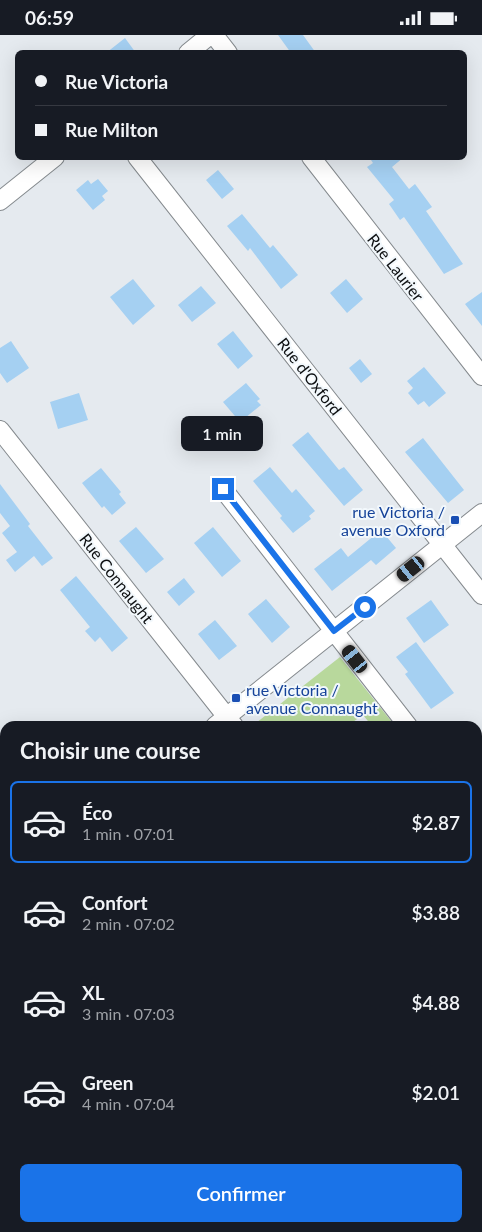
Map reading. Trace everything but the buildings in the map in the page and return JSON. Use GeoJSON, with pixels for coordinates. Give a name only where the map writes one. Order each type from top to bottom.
{"type":"FeatureCollection","features":[{"type":"Feature","properties":{"kind":"street"},"geometry":{"type":"LineString","coordinates":[[192,50],[210,35]]}},
{"type":"Feature","properties":{"kind":"street"},"geometry":{"type":"LineString","coordinates":[[214,35],[226,50]]}},
{"type":"Feature","properties":{"kind":"street"},"geometry":{"type":"LineString","coordinates":[[0,201],[51,160]]}},
{"type":"Feature","properties":{"kind":"street","name":"Rue d'Oxford"},"geometry":{"type":"LineString","coordinates":[[139,160],[482,595]]}},
{"type":"Feature","properties":{"kind":"street","name":"Rue Laurier"},"geometry":{"type":"LineString","coordinates":[[312,160],[482,375]]}},
{"type":"Feature","properties":{"kind":"street","name":"Rue Connaught"},"geometry":{"type":"LineString","coordinates":[[0,430],[223,721]]}},
{"type":"Feature","properties":{"kind":"street"},"geometry":{"type":"LineString","coordinates":[[223,489],[404,721]]}},
{"type":"Feature","properties":{"kind":"street"},"geometry":{"type":"LineString","coordinates":[[227,721],[334,631],[482,513]]}},
{"type":"Feature","properties":{"kind":"green space"},"geometry":{"type":"Polygon","coordinates":[[[340,657],[391,721],[368,721],[363,715],[354,721],[258,721],[340,657]]]}},
{"type":"Feature","properties":{"kind":"place","name":"rue Victoria / avenue Oxford"},"geometry":{"type":"Point","coordinates":[455,520]}},
{"type":"Feature","properties":{"kind":"place","name":"rue Victoria / avenue Connaught"},"geometry":{"type":"Point","coordinates":[236,698]}},
{"type":"Feature","properties":{"kind":"route"},"geometry":{"type":"LineString","coordinates":[[223,489],[334,631],[365,607]]}}]}
